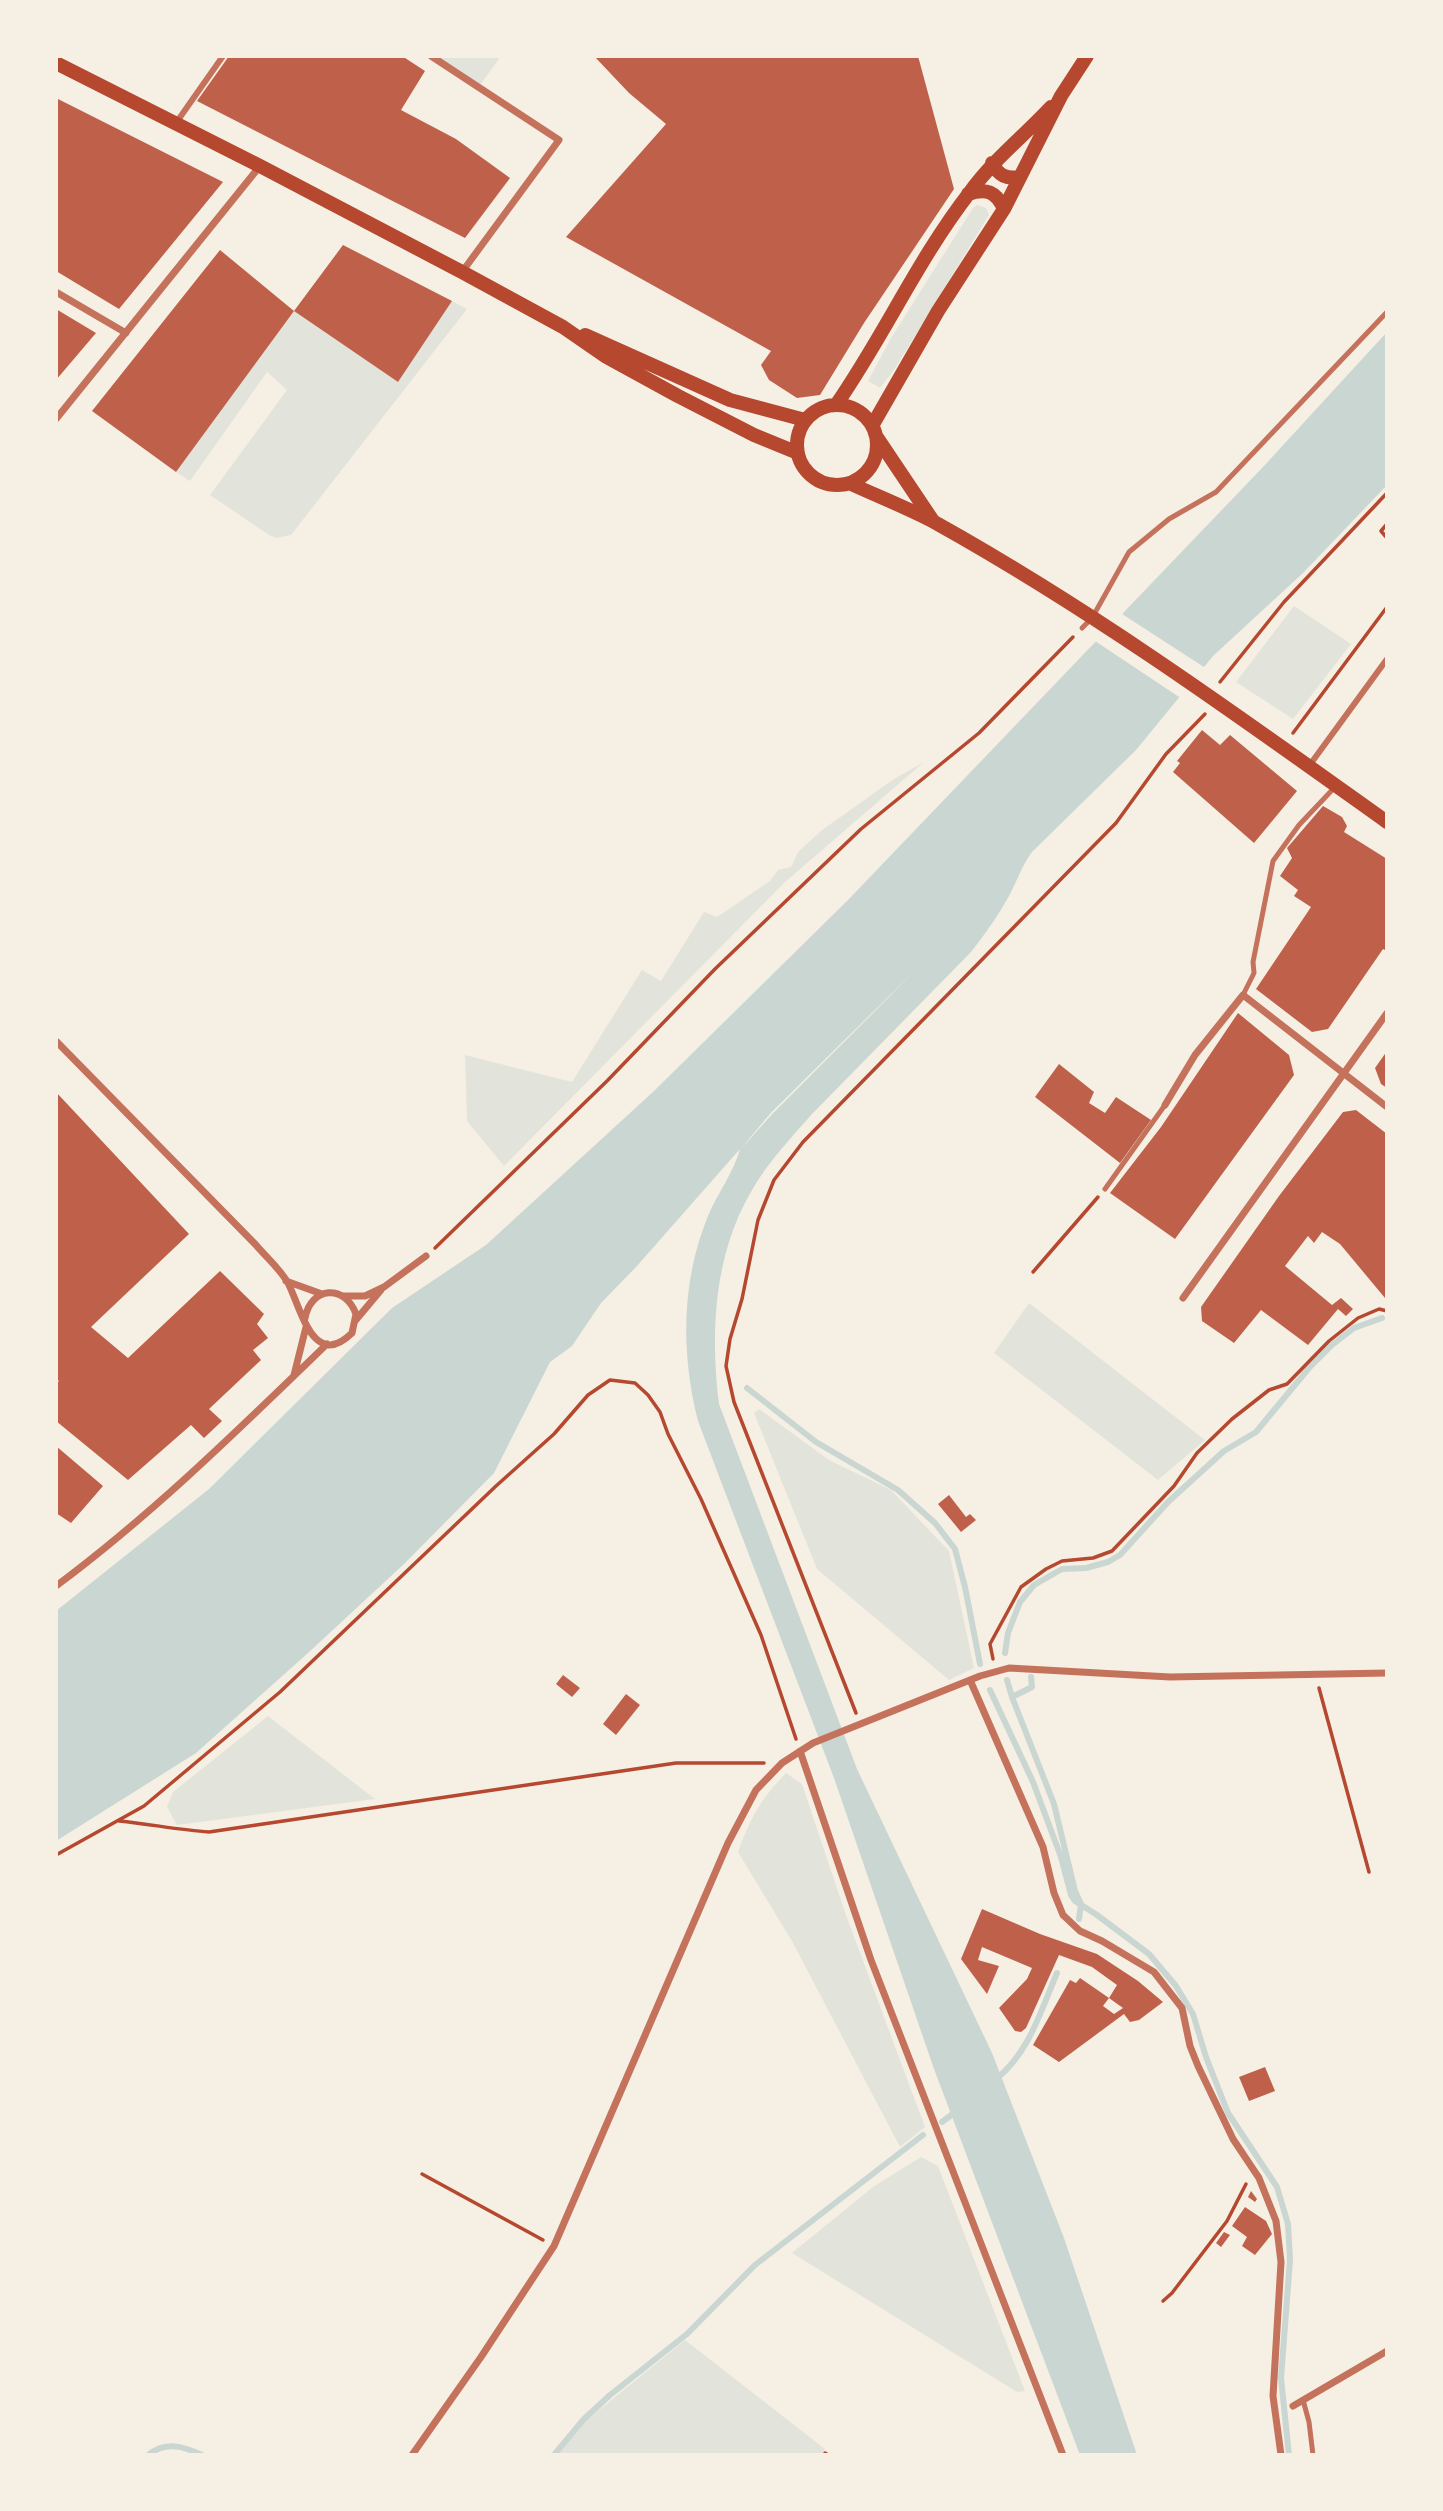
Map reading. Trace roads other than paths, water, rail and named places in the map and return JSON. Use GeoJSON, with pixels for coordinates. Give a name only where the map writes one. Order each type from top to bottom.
{"type":"FeatureCollection","features":[{"type":"Feature","properties":{"kind":"main road"},"geometry":{"type":"LineString","coordinates":[[934,522],[873,430],[863,415],[851,408],[836,405],[817,410],[805,420],[800,430],[797,453],[813,477],[825,483],[839,485],[863,475],[876,452],[873,430],[884,401],[1004,209],[1061,96],[1087,56]]}},
{"type":"Feature","properties":{"kind":"main road"},"geometry":{"type":"LineString","coordinates":[[60,61],[462,272],[563,327],[605,356],[678,396],[754,435],[797,453]]}},
{"type":"Feature","properties":{"kind":"main road"},"geometry":{"type":"LineString","coordinates":[[836,405],[853,381],[900,297],[968,194],[992,163],[1021,138],[1061,96]]}},
{"type":"Feature","properties":{"kind":"main road"},"geometry":{"type":"LineString","coordinates":[[992,163],[1004,177],[1020,177]]}},
{"type":"Feature","properties":{"kind":"main road"},"geometry":{"type":"LineString","coordinates":[[968,194],[979,190],[989,191],[996,195],[1004,209]]}},
{"type":"Feature","properties":{"kind":"main road"},"geometry":{"type":"LineString","coordinates":[[563,327],[612,345],[730,400],[805,420]]}},
{"type":"Feature","properties":{"kind":"main road"},"geometry":{"type":"LineString","coordinates":[[849,483],[934,522],[1091,623],[1209,694],[1387,822]]}},
{"type":"Feature","properties":{"kind":"street"},"geometry":{"type":"LineString","coordinates":[[176,124],[223,56]]}},
{"type":"Feature","properties":{"kind":"street"},"geometry":{"type":"LineString","coordinates":[[431,56],[559,140],[462,272]]}},
{"type":"Feature","properties":{"kind":"street"},"geometry":{"type":"LineString","coordinates":[[56,419],[260,166]]}},
{"type":"Feature","properties":{"kind":"street"},"geometry":{"type":"LineString","coordinates":[[56,292],[125,333]]}},
{"type":"Feature","properties":{"kind":"street"},"geometry":{"type":"LineString","coordinates":[[1309,766],[1387,659]]}},
{"type":"Feature","properties":{"kind":"street"},"geometry":{"type":"LineString","coordinates":[[1165,1105],[1195,1055],[1243,995],[1387,1107]]}},
{"type":"Feature","properties":{"kind":"street"},"geometry":{"type":"LineString","coordinates":[[1183,1298],[1387,1013]]}},
{"type":"Feature","properties":{"kind":"street"},"geometry":{"type":"LineString","coordinates":[[56,1041],[256,1245],[286,1281],[311,1335],[327,1344],[337,1343],[352,1333],[355,1321],[352,1306],[342,1296]]}},
{"type":"Feature","properties":{"kind":"street"},"geometry":{"type":"LineString","coordinates":[[304,1318],[312,1301],[323,1294],[365,1296],[384,1287],[426,1256]]}},
{"type":"Feature","properties":{"kind":"street"},"geometry":{"type":"LineString","coordinates":[[286,1281],[323,1294]]}},
{"type":"Feature","properties":{"kind":"street"},"geometry":{"type":"LineString","coordinates":[[355,1321],[384,1287]]}},
{"type":"Feature","properties":{"kind":"street"},"geometry":{"type":"LineString","coordinates":[[294,1376],[306,1327]]}},
{"type":"Feature","properties":{"kind":"street"},"geometry":{"type":"LineString","coordinates":[[56,1586],[122,1536],[223,1446],[327,1344]]}},
{"type":"Feature","properties":{"kind":"street"},"geometry":{"type":"LineString","coordinates":[[412,2455],[554,2246],[727,1843],[756,1790],[782,1763],[813,1742],[980,1676],[1009,1668],[1170,1677],[1387,1673]]}},
{"type":"Feature","properties":{"kind":"street"},"geometry":{"type":"LineString","coordinates":[[970,1680],[1043,1847],[1063,1915],[1080,1931],[1154,1972],[1182,2008],[1190,2046],[1198,2066],[1233,2139],[1259,2178],[1276,2221],[1281,2262],[1273,2396],[1281,2455]]}},
{"type":"Feature","properties":{"kind":"street"},"geometry":{"type":"LineString","coordinates":[[800,1751],[871,1960],[1063,2455]]}},
{"type":"Feature","properties":{"kind":"street"},"geometry":{"type":"LineString","coordinates":[[1293,2406],[1387,2351]]}},
{"type":"Feature","properties":{"kind":"lane"},"geometry":{"type":"LineString","coordinates":[[1091,623],[1129,552],[1169,519],[1216,492],[1387,312]]}},
{"type":"Feature","properties":{"kind":"lane"},"geometry":{"type":"LineString","coordinates":[[1243,995],[1254,973],[1253,962],[1273,861],[1299,825],[1336,786]]}},
{"type":"Feature","properties":{"kind":"lane"},"geometry":{"type":"LineString","coordinates":[[1105,1189],[1165,1105]]}},
{"type":"Feature","properties":{"kind":"lane"},"geometry":{"type":"LineString","coordinates":[[1303,2400],[1313,2455]]}},
{"type":"Feature","properties":{"kind":"waterway"},"geometry":{"type":"LineString","coordinates":[[1005,1653],[1008,1633],[1020,1602],[1034,1585],[1062,1569],[1086,1568],[1108,1562],[1120,1555],[1168,1502],[1224,1451],[1256,1432],[1309,1368],[1332,1345],[1354,1328],[1382,1318]]}},
{"type":"Feature","properties":{"kind":"waterway"},"geometry":{"type":"LineString","coordinates":[[747,1388],[816,1442],[898,1490],[935,1523],[955,1549],[980,1664]]}},
{"type":"Feature","properties":{"kind":"waterway"},"geometry":{"type":"LineString","coordinates":[[1012,1697],[1032,1687],[1031,1677]]}},
{"type":"Feature","properties":{"kind":"waterway"},"geometry":{"type":"LineString","coordinates":[[1007,1680],[1054,1804],[1075,1891],[1081,1904],[1079,1919]]}},
{"type":"Feature","properties":{"kind":"waterway"},"geometry":{"type":"LineString","coordinates":[[990,1690],[1033,1782],[1061,1857],[1071,1895],[1075,1901],[1149,1954],[1176,1986],[1193,2014],[1228,2113],[1277,2187],[1288,2224],[1290,2260],[1281,2378],[1289,2455]]}},
{"type":"Feature","properties":{"kind":"waterway"},"geometry":{"type":"LineString","coordinates":[[996,2079],[1026,2044],[1057,1973]]}},
{"type":"Feature","properties":{"kind":"waterway"},"geometry":{"type":"LineString","coordinates":[[942,2122],[958,2110]]}},
{"type":"Feature","properties":{"kind":"waterway"},"geometry":{"type":"LineString","coordinates":[[554,2455],[584,2419],[687,2334],[755,2265],[923,2135]]}},
{"type":"Feature","properties":{"kind":"waterway"},"geometry":{"type":"LineString","coordinates":[[148,2455],[168,2446],[188,2449],[202,2455]]}}]}
